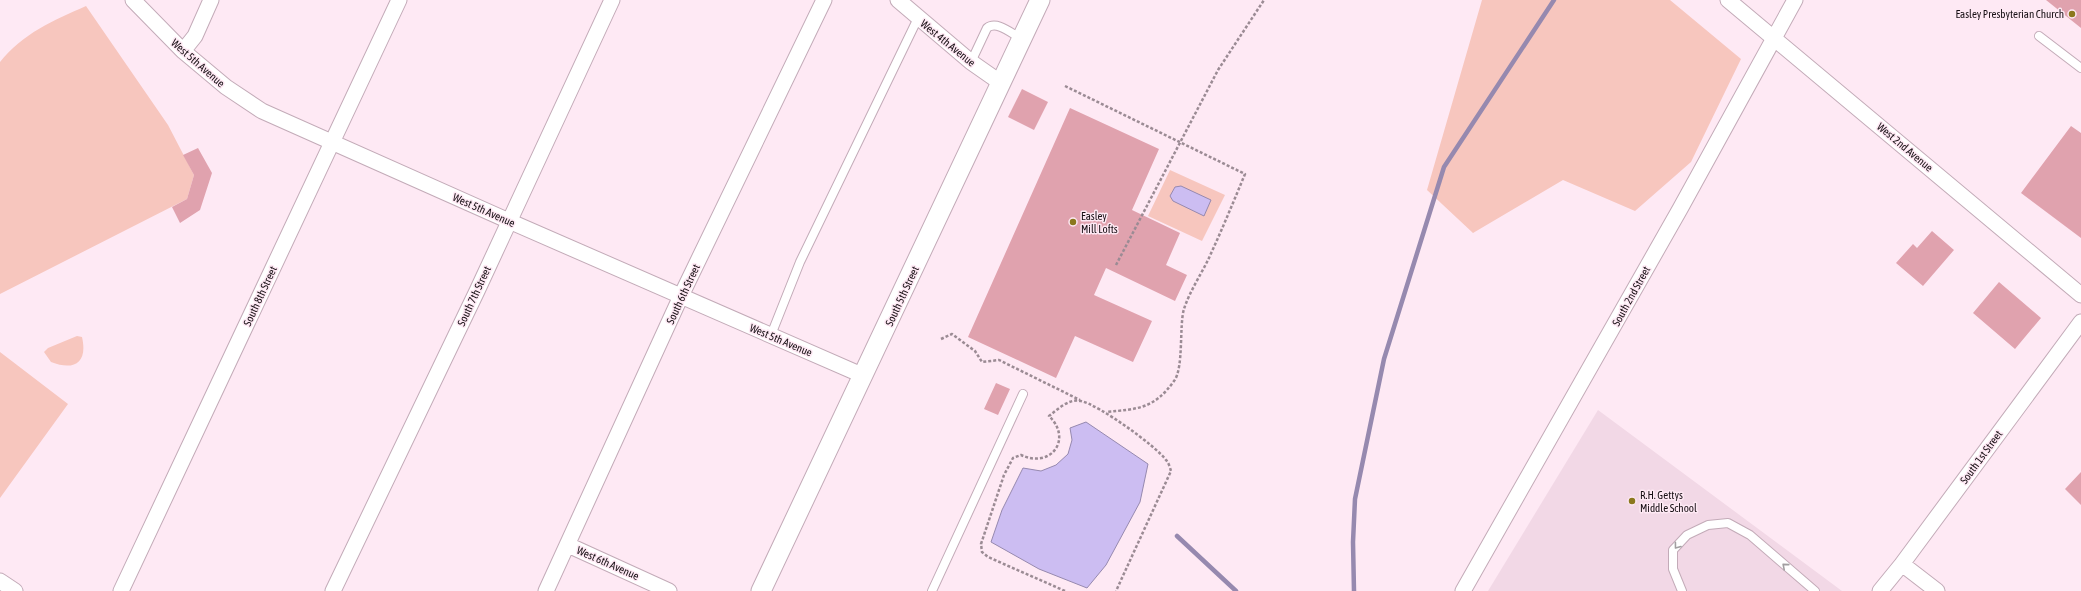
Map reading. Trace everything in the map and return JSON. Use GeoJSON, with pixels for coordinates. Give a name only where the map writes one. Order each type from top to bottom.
{"type":"FeatureCollection","features":[{"type":"Feature","properties":{"kind":"street","name":"West 5th Avenue"},"geometry":{"type":"LineString","coordinates":[[133,0],[183,52],[226,87],[262,111],[864,376]]}},
{"type":"Feature","properties":{"kind":"street"},"geometry":{"type":"LineString","coordinates":[[183,52],[195,36],[211,0]]}},
{"type":"Feature","properties":{"kind":"street","name":"South 8th Street"},"geometry":{"type":"LineString","coordinates":[[121,591],[399,0]]}},
{"type":"Feature","properties":{"kind":"street","name":"South 7th Street"},"geometry":{"type":"LineString","coordinates":[[333,591],[509,221],[612,0]]}},
{"type":"Feature","properties":{"kind":"street","name":"South 6th Street"},"geometry":{"type":"LineString","coordinates":[[546,591],[681,296],[824,0]]}},
{"type":"Feature","properties":{"kind":"street","name":"West 4th Avenue"},"geometry":{"type":"LineString","coordinates":[[898,0],[971,62],[1001,83]]}},
{"type":"Feature","properties":{"kind":"street","name":"South 5th Street"},"geometry":{"type":"LineString","coordinates":[[761,591],[864,376],[1040,0]]}},
{"type":"Feature","properties":{"kind":"street","name":"West 2nd Avenue"},"geometry":{"type":"LineString","coordinates":[[1728,0],[2081,294]]}},
{"type":"Feature","properties":{"kind":"street","name":"South 2nd Street"},"geometry":{"type":"LineString","coordinates":[[1463,591],[1664,237],[1795,0]]}},
{"type":"Feature","properties":{"kind":"street","name":"South 1st Street"},"geometry":{"type":"LineString","coordinates":[[1880,591],[1902,564],[2081,322]]}},
{"type":"Feature","properties":{"kind":"street","name":"West 6th Avenue"},"geometry":{"type":"LineString","coordinates":[[568,545],[669,591]]}},
{"type":"Feature","properties":{"kind":"street"},"geometry":{"type":"LineString","coordinates":[[1902,564],[1937,591]]}},
{"type":"Feature","properties":{"kind":"street"},"geometry":{"type":"LineString","coordinates":[[0,581],[15,591]]}},
{"type":"Feature","properties":{"kind":"lane"},"geometry":{"type":"LineString","coordinates":[[770,335],[800,262],[918,18]]}},
{"type":"Feature","properties":{"kind":"lane"},"geometry":{"type":"LineString","coordinates":[[971,62],[987,28],[991,25],[996,25],[1022,39]]}},
{"type":"Feature","properties":{"kind":"lane"},"geometry":{"type":"LineString","coordinates":[[2039,36],[2081,68]]}},
{"type":"Feature","properties":{"kind":"lane"},"geometry":{"type":"LineString","coordinates":[[932,591],[1023,394]]}},
{"type":"Feature","properties":{"kind":"lane"},"geometry":{"type":"LineString","coordinates":[[1682,591],[1673,569],[1673,550],[1687,535],[1708,525],[1728,523],[1750,535],[1815,591]]}},
{"type":"Feature","properties":{"kind":"path"},"geometry":{"type":"LineString","coordinates":[[1116,265],[1218,70],[1264,0]]}},
{"type":"Feature","properties":{"kind":"path"},"geometry":{"type":"LineString","coordinates":[[1065,86],[1245,174],[1228,217],[1184,310],[1182,342],[1176,379],[1164,393],[1139,409],[1105,412]]}},
{"type":"Feature","properties":{"kind":"path"},"geometry":{"type":"LineString","coordinates":[[942,339],[952,334],[970,346],[982,362],[999,360],[1105,412],[1155,449],[1166,460],[1172,472],[1116,591]]}},
{"type":"Feature","properties":{"kind":"path"},"geometry":{"type":"LineString","coordinates":[[1065,591],[988,557],[982,552],[982,544],[1004,475],[1013,458],[1022,455],[1031,459],[1041,459],[1051,454],[1058,445],[1060,435],[1057,424],[1049,416],[1066,403],[1081,400]]}},
{"type":"Feature","properties":{"kind":"shaded area"},"geometry":{"type":"Polygon","coordinates":[[[1482,0],[1670,0],[1741,59],[1691,162],[1635,211],[1563,180],[1473,233],[1427,190],[1482,0]]]}},
{"type":"Feature","properties":{"kind":"shaded area"},"geometry":{"type":"Polygon","coordinates":[[[86,6],[168,125],[194,175],[187,199],[0,294],[0,62],[18,43],[28,36],[51,22],[86,6]]]}},
{"type":"Feature","properties":{"kind":"shaded area"},"geometry":{"type":"Polygon","coordinates":[[[1170,170],[1225,195],[1202,241],[1148,216],[1170,170]]]}},
{"type":"Feature","properties":{"kind":"shaded area"},"geometry":{"type":"Polygon","coordinates":[[[1181,186],[1211,200],[1204,216],[1173,201],[1170,196],[1175,187],[1181,186]]]}},
{"type":"Feature","properties":{"kind":"shaded area"},"geometry":{"type":"Polygon","coordinates":[[[77,336],[82,337],[83,353],[81,359],[77,363],[66,366],[51,362],[44,352],[48,348],[77,336]]]}},
{"type":"Feature","properties":{"kind":"shaded area"},"geometry":{"type":"Polygon","coordinates":[[[0,352],[68,404],[0,498],[0,352]]]}},
{"type":"Feature","properties":{"kind":"shaded area","name":"R.H. Gettys Middle School"},"geometry":{"type":"Polygon","coordinates":[[[1598,410],[1842,591],[1488,591],[1598,410]]]}},
{"type":"Feature","properties":{"kind":"shaded area"},"geometry":{"type":"Polygon","coordinates":[[[1086,422],[1148,464],[1140,502],[1106,565],[1087,588],[1039,569],[991,542],[1002,510],[1023,468],[1041,471],[1056,465],[1068,454],[1072,440],[1070,428],[1086,422]]]}},
{"type":"Feature","properties":{"kind":"building","name":"Easley Presbyterian Church"},"geometry":{"type":"Polygon","coordinates":[[[2046,0],[2081,0],[2081,28],[2046,0]]]}},
{"type":"Feature","properties":{"kind":"building"},"geometry":{"type":"Polygon","coordinates":[[[1022,89],[1048,102],[1034,130],[1008,117],[1022,89]]]}},
{"type":"Feature","properties":{"kind":"building","name":"Easley Mill Lofts"},"geometry":{"type":"Polygon","coordinates":[[[1070,108],[1159,149],[1132,210],[1180,233],[1166,265],[1187,275],[1175,301],[1106,268],[1094,295],[1152,321],[1133,362],[1075,336],[1056,378],[968,337],[1070,108]]]}},
{"type":"Feature","properties":{"kind":"building"},"geometry":{"type":"Polygon","coordinates":[[[2071,126],[2081,133],[2081,238],[2021,193],[2071,126]]]}},
{"type":"Feature","properties":{"kind":"building"},"geometry":{"type":"Polygon","coordinates":[[[198,148],[212,173],[200,210],[180,223],[172,207],[187,199],[194,175],[183,155],[198,148]]]}},
{"type":"Feature","properties":{"kind":"building"},"geometry":{"type":"Polygon","coordinates":[[[1932,231],[1954,250],[1923,286],[1896,263],[1913,244],[1917,248],[1932,231]]]}},
{"type":"Feature","properties":{"kind":"building"},"geometry":{"type":"Polygon","coordinates":[[[1999,282],[2041,318],[2015,349],[1973,313],[1999,282]]]}},
{"type":"Feature","properties":{"kind":"building"},"geometry":{"type":"Polygon","coordinates":[[[996,383],[1010,389],[998,415],[984,409],[996,383]]]}},
{"type":"Feature","properties":{"kind":"building"},"geometry":{"type":"Polygon","coordinates":[[[2081,472],[2081,505],[2065,489],[2081,472]]]}},
{"type":"Feature","properties":{"kind":"waterway"},"geometry":{"type":"LineString","coordinates":[[1354,591],[1353,542],[1355,499],[1384,359],[1444,167],[1554,0]]}},
{"type":"Feature","properties":{"kind":"waterway"},"geometry":{"type":"LineString","coordinates":[[1177,536],[1236,591]]}},
{"type":"Feature","properties":{"kind":"place","name":"Easley Presbyterian Church"},"geometry":{"type":"Point","coordinates":[2072,14]}},
{"type":"Feature","properties":{"kind":"place","name":"Easley Mill Lofts"},"geometry":{"type":"Point","coordinates":[1073,222]}},
{"type":"Feature","properties":{"kind":"place","name":"R.H. Gettys Middle School"},"geometry":{"type":"Point","coordinates":[1632,501]}}]}
